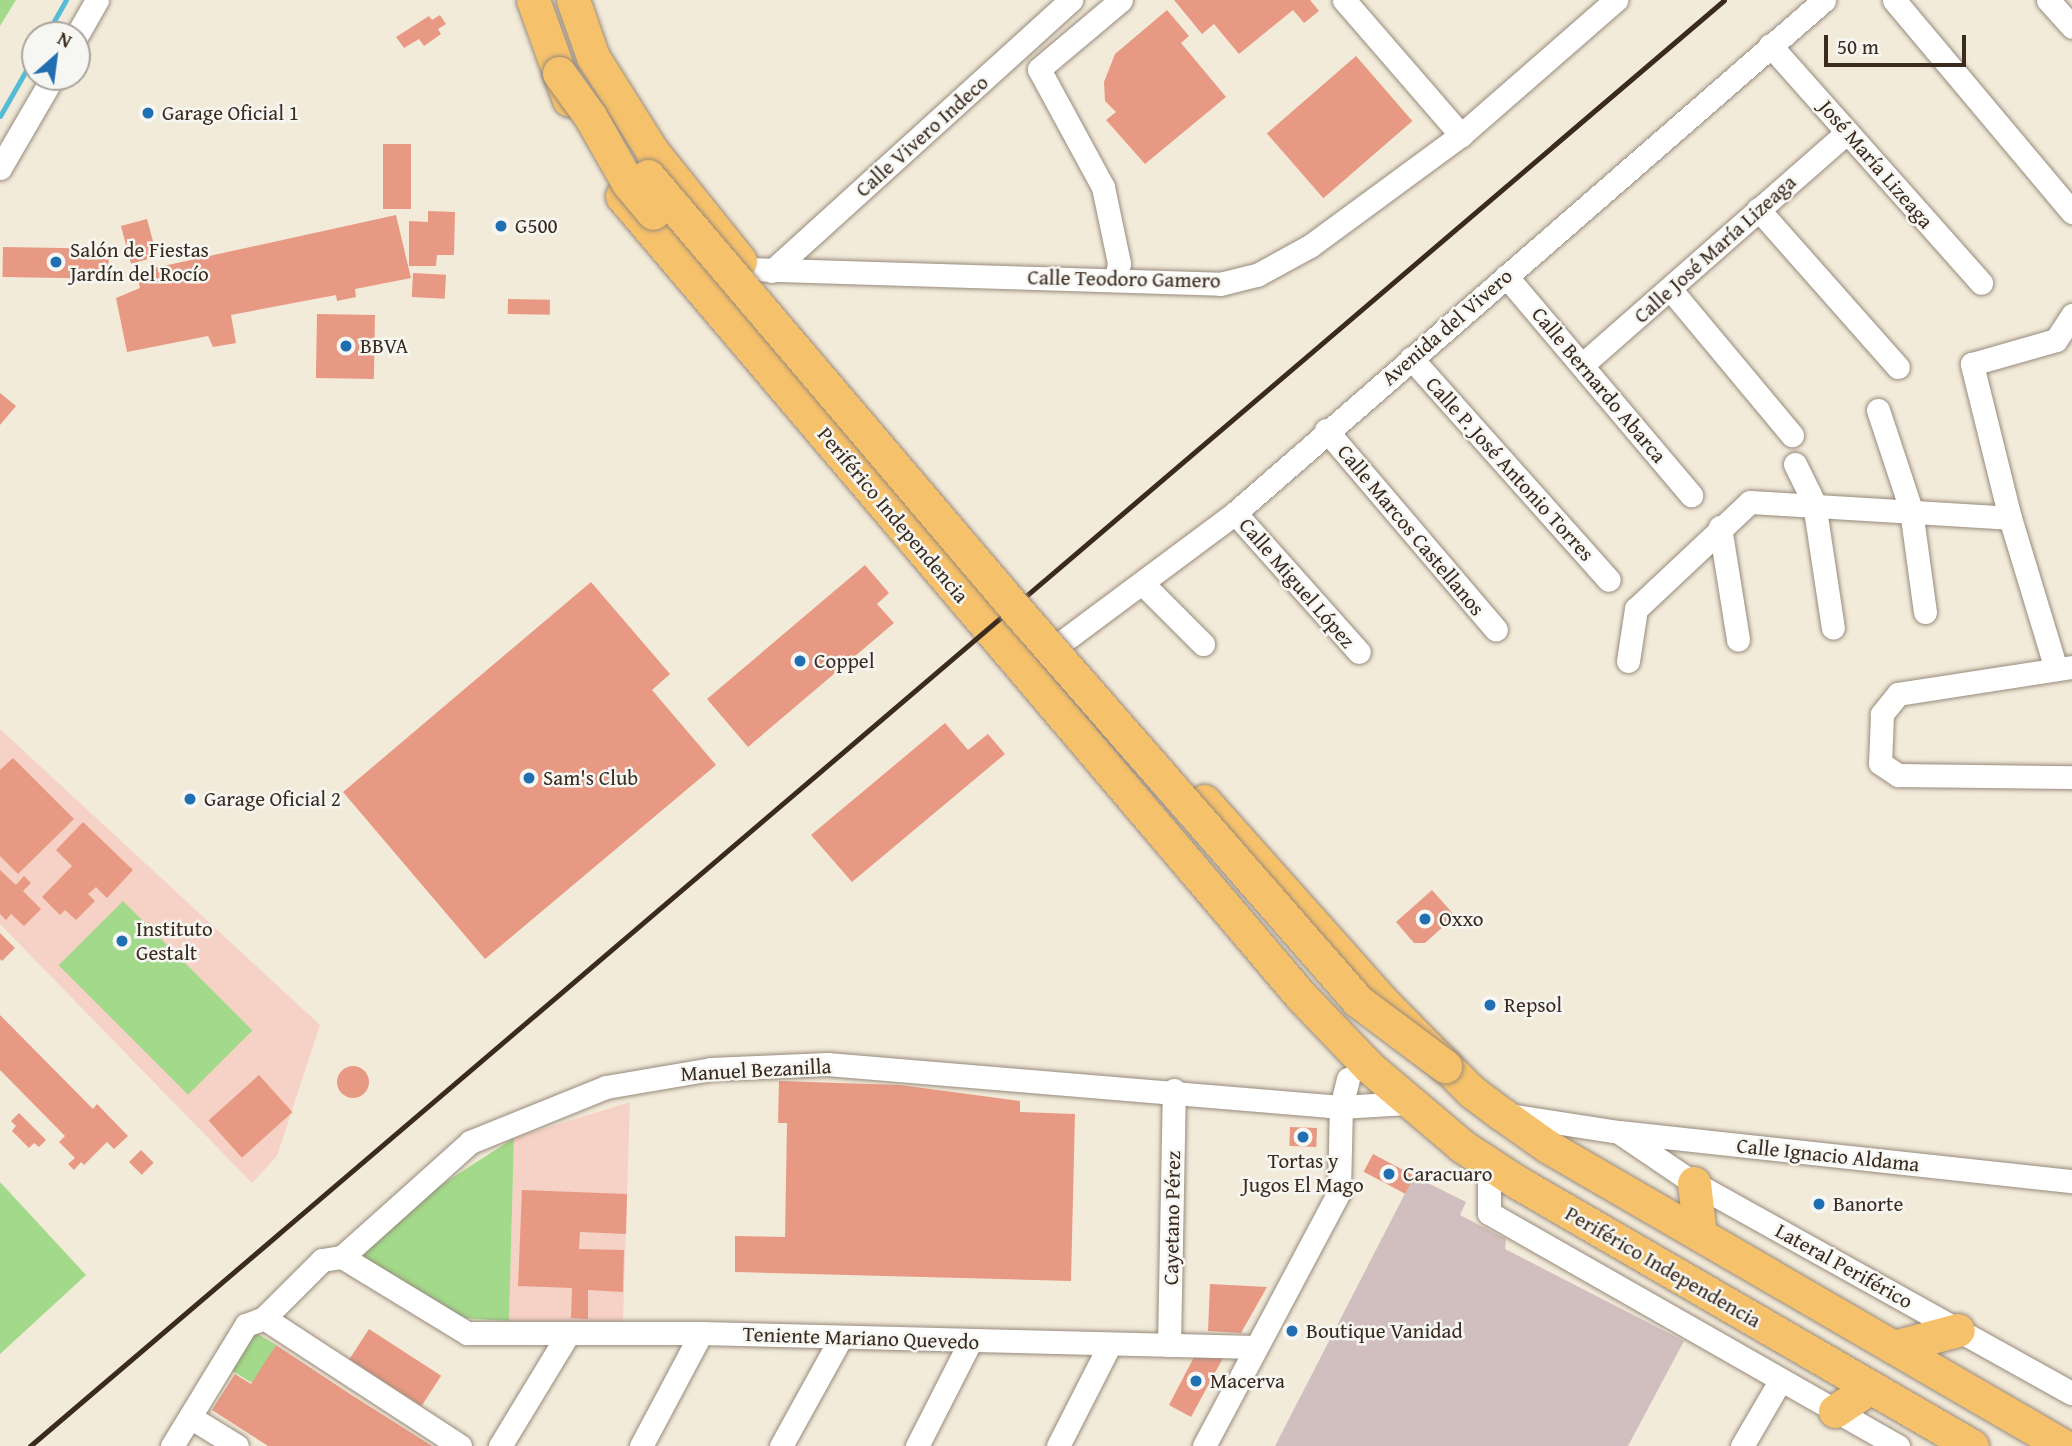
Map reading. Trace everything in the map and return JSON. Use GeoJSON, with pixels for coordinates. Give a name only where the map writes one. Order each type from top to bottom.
{"type":"FeatureCollection","features":[{"type":"Feature","properties":{"kind":"highway"},"geometry":{"type":"LineString","coordinates":[[533,0],[559,73],[590,116],[628,183],[1000,607],[1358,1001],[1445,1066],[1471,1091],[1547,1146],[2064,1446]]}},
{"type":"Feature","properties":{"kind":"highway","name":"Periférico Independencia"},"geometry":{"type":"LineString","coordinates":[[573,0],[600,67],[652,151],[759,270],[1000,607],[1358,1073],[1407,1102],[1489,1162],[1972,1446]]}},
{"type":"Feature","properties":{"kind":"highway"},"geometry":{"type":"LineString","coordinates":[[600,67],[648,176],[1310,992],[1376,1057],[1407,1102]]}},
{"type":"Feature","properties":{"kind":"highway","name":"Periférico Independencia"},"geometry":{"type":"LineString","coordinates":[[1000,607],[1062,642],[1445,1066]]}},
{"type":"Feature","properties":{"kind":"highway"},"geometry":{"type":"LineString","coordinates":[[1694,1183],[1700,1235]]}},
{"type":"Feature","properties":{"kind":"highway"},"geometry":{"type":"LineString","coordinates":[[1894,1347],[1958,1330]]}},
{"type":"Feature","properties":{"kind":"highway"},"geometry":{"type":"LineString","coordinates":[[1835,1411],[1871,1387]]}},
{"type":"Feature","properties":{"kind":"street"},"geometry":{"type":"LineString","coordinates":[[85,21],[97,0]]}},
{"type":"Feature","properties":{"kind":"street","name":"Calle Vivero Indeco"},"geometry":{"type":"LineString","coordinates":[[759,270],[1071,0]]}},
{"type":"Feature","properties":{"kind":"street"},"geometry":{"type":"LineString","coordinates":[[1116,280],[1119,263],[1102,187],[1039,69],[1121,0]]}},
{"type":"Feature","properties":{"kind":"street"},"geometry":{"type":"LineString","coordinates":[[1344,0],[1461,135]]}},
{"type":"Feature","properties":{"kind":"street","name":"Calle Teodoro Gamero"},"geometry":{"type":"LineString","coordinates":[[759,270],[1220,284],[1257,275],[1310,246],[1461,135],[1616,0]]}},
{"type":"Feature","properties":{"kind":"street","name":"Avenida del Vivero"},"geometry":{"type":"LineString","coordinates":[[1062,642],[1236,513],[1326,430],[1824,0]]}},
{"type":"Feature","properties":{"kind":"street"},"geometry":{"type":"LineString","coordinates":[[1894,0],[2072,212]]}},
{"type":"Feature","properties":{"kind":"street"},"geometry":{"type":"LineString","coordinates":[[2048,0],[2072,27]]}},
{"type":"Feature","properties":{"kind":"street","name":"José María Lizeaga"},"geometry":{"type":"LineString","coordinates":[[1770,45],[1981,283]]}},
{"type":"Feature","properties":{"kind":"street"},"geometry":{"type":"LineString","coordinates":[[0,168],[45,91]]}},
{"type":"Feature","properties":{"kind":"street","name":"Calle José María Lizeaga"},"geometry":{"type":"LineString","coordinates":[[1582,365],[1671,290],[1847,131]]}},
{"type":"Feature","properties":{"kind":"street"},"geometry":{"type":"LineString","coordinates":[[1758,209],[1898,367]]}},
{"type":"Feature","properties":{"kind":"street","name":"Calle Bernardo Abarca"},"geometry":{"type":"LineString","coordinates":[[1506,276],[1691,495]]}},
{"type":"Feature","properties":{"kind":"street"},"geometry":{"type":"LineString","coordinates":[[1671,290],[1792,435]]}},
{"type":"Feature","properties":{"kind":"street"},"geometry":{"type":"LineString","coordinates":[[2072,315],[2056,340],[1972,364],[2010,518],[2064,668],[1913,689],[1889,700],[1882,714],[1880,763],[1886,771],[2034,779],[2072,777]]}},
{"type":"Feature","properties":{"kind":"street","name":"Calle P. José Antonio Torres"},"geometry":{"type":"LineString","coordinates":[[1411,358],[1609,580]]}},
{"type":"Feature","properties":{"kind":"street"},"geometry":{"type":"LineString","coordinates":[[1878,410],[1911,510],[1925,612]]}},
{"type":"Feature","properties":{"kind":"street","name":"Calle Marcos Castellanos"},"geometry":{"type":"LineString","coordinates":[[1326,430],[1496,629]]}},
{"type":"Feature","properties":{"kind":"street"},"geometry":{"type":"LineString","coordinates":[[1795,464],[1815,503],[1833,628]]}},
{"type":"Feature","properties":{"kind":"street"},"geometry":{"type":"LineString","coordinates":[[1628,661],[1636,609],[1720,527],[1750,502],[1815,503],[2010,518]]}},
{"type":"Feature","properties":{"kind":"street","name":"Calle Miguel López"},"geometry":{"type":"LineString","coordinates":[[1236,513],[1359,652]]}},
{"type":"Feature","properties":{"kind":"street"},"geometry":{"type":"LineString","coordinates":[[1720,527],[1738,640]]}},
{"type":"Feature","properties":{"kind":"street"},"geometry":{"type":"LineString","coordinates":[[1143,584],[1203,644]]}},
{"type":"Feature","properties":{"kind":"street","name":"Manuel Bezanilla"},"geometry":{"type":"LineString","coordinates":[[190,1417],[246,1325],[264,1318],[322,1259],[342,1257],[470,1142],[606,1087],[710,1069],[827,1064],[1174,1090],[1341,1107],[1407,1102]]}},
{"type":"Feature","properties":{"kind":"street"},"geometry":{"type":"LineString","coordinates":[[1203,1446],[1339,1192],[1341,1107],[1358,1073]]}},
{"type":"Feature","properties":{"kind":"street","name":"Cayetano Pérez"},"geometry":{"type":"LineString","coordinates":[[1169,1345],[1174,1090]]}},
{"type":"Feature","properties":{"kind":"street","name":"Calle Ignacio Aldama"},"geometry":{"type":"LineString","coordinates":[[1502,1114],[1619,1132],[2072,1181]]}},
{"type":"Feature","properties":{"kind":"street","name":"Lateral Periférico"},"geometry":{"type":"LineString","coordinates":[[1619,1132],[1694,1183],[2072,1393]]}},
{"type":"Feature","properties":{"kind":"street"},"geometry":{"type":"LineString","coordinates":[[1489,1162],[1489,1213],[1898,1446]]}},
{"type":"Feature","properties":{"kind":"street","name":"Teniente Mariano Quevedo"},"geometry":{"type":"LineString","coordinates":[[342,1257],[467,1333],[701,1333],[840,1339],[1256,1347]]}},
{"type":"Feature","properties":{"kind":"street"},"geometry":{"type":"LineString","coordinates":[[264,1318],[460,1446]]}},
{"type":"Feature","properties":{"kind":"street"},"geometry":{"type":"LineString","coordinates":[[641,1446],[701,1333]]}},
{"type":"Feature","properties":{"kind":"street"},"geometry":{"type":"LineString","coordinates":[[500,1446],[568,1335]]}},
{"type":"Feature","properties":{"kind":"street"},"geometry":{"type":"LineString","coordinates":[[781,1446],[840,1339]]}},
{"type":"Feature","properties":{"kind":"street"},"geometry":{"type":"LineString","coordinates":[[917,1446],[970,1342]]}},
{"type":"Feature","properties":{"kind":"street"},"geometry":{"type":"LineString","coordinates":[[1058,1446],[1110,1344]]}},
{"type":"Feature","properties":{"kind":"street"},"geometry":{"type":"LineString","coordinates":[[1742,1446],[1780,1381]]}},
{"type":"Feature","properties":{"kind":"street"},"geometry":{"type":"LineString","coordinates":[[172,1446],[190,1417],[237,1446]]}},
{"type":"Feature","properties":{"kind":"shaded area","name":"Instituto Gestalt"},"geometry":{"type":"Polygon","coordinates":[[[0,729],[320,1025],[277,1156],[252,1183],[0,924],[0,729]]]}},
{"type":"Feature","properties":{"kind":"shaded area"},"geometry":{"type":"Polygon","coordinates":[[[630,1102],[623,1321],[509,1321],[514,1138],[630,1102]]]}},
{"type":"Feature","properties":{"kind":"shaded area"},"geometry":{"type":"Polygon","coordinates":[[[1414,1176],[1466,1202],[1460,1215],[1506,1239],[1505,1249],[1684,1341],[1628,1446],[1275,1446],[1414,1176]]]}},
{"type":"Feature","properties":{"kind":"green space"},"geometry":{"type":"Polygon","coordinates":[[[0,0],[16,0],[0,26],[0,0]]]}},
{"type":"Feature","properties":{"kind":"green space"},"geometry":{"type":"Polygon","coordinates":[[[123,901],[252,1030],[188,1095],[59,965],[123,901]]]}},
{"type":"Feature","properties":{"kind":"green space"},"geometry":{"type":"Polygon","coordinates":[[[514,1138],[509,1321],[460,1318],[365,1259],[362,1249],[413,1203],[514,1138]]]}},
{"type":"Feature","properties":{"kind":"green space"},"geometry":{"type":"Polygon","coordinates":[[[0,1182],[86,1275],[0,1354],[0,1182]]]}},
{"type":"Feature","properties":{"kind":"green space"},"geometry":{"type":"Polygon","coordinates":[[[253,1331],[276,1345],[253,1383],[230,1370],[253,1331]]]}},
{"type":"Feature","properties":{"kind":"building"},"geometry":{"type":"Polygon","coordinates":[[[1174,0],[1310,0],[1319,11],[1304,23],[1293,10],[1239,54],[1214,24],[1202,34],[1174,0]]]}},
{"type":"Feature","properties":{"kind":"building"},"geometry":{"type":"Polygon","coordinates":[[[1167,10],[1189,36],[1181,43],[1226,97],[1145,164],[1106,120],[1116,112],[1105,101],[1104,82],[1115,54],[1167,10]]]}},
{"type":"Feature","properties":{"kind":"building"},"geometry":{"type":"Polygon","coordinates":[[[440,15],[446,24],[438,29],[441,34],[424,46],[419,39],[404,48],[396,37],[429,16],[432,20],[440,15]]]}},
{"type":"Feature","properties":{"kind":"building"},"geometry":{"type":"Polygon","coordinates":[[[1356,56],[1412,121],[1323,198],[1267,133],[1356,56]]]}},
{"type":"Feature","properties":{"kind":"building"},"geometry":{"type":"Polygon","coordinates":[[[383,144],[411,144],[411,209],[383,209],[383,144]]]}},
{"type":"Feature","properties":{"kind":"building"},"geometry":{"type":"Polygon","coordinates":[[[428,211],[455,212],[454,255],[437,255],[436,266],[409,266],[409,221],[428,222],[428,211]]]}},
{"type":"Feature","properties":{"kind":"building"},"geometry":{"type":"Polygon","coordinates":[[[396,215],[411,278],[355,289],[356,297],[337,301],[336,295],[231,315],[236,343],[213,347],[208,336],[127,352],[116,298],[140,288],[136,272],[396,215]]]}},
{"type":"Feature","properties":{"kind":"building"},"geometry":{"type":"Polygon","coordinates":[[[147,219],[157,257],[131,264],[121,226],[147,219]]]}},
{"type":"Feature","properties":{"kind":"building","name":"Salón de Fiestas Jardín del Rocío"},"geometry":{"type":"Polygon","coordinates":[[[3,247],[109,249],[108,279],[2,277],[3,247]]]}},
{"type":"Feature","properties":{"kind":"building"},"geometry":{"type":"Polygon","coordinates":[[[413,273],[446,275],[445,299],[412,297],[413,273]]]}},
{"type":"Feature","properties":{"kind":"building"},"geometry":{"type":"Polygon","coordinates":[[[508,299],[550,300],[550,315],[508,314],[508,299]]]}},
{"type":"Feature","properties":{"kind":"building","name":"BBVA"},"geometry":{"type":"Polygon","coordinates":[[[317,314],[375,315],[374,379],[316,378],[317,314]]]}},
{"type":"Feature","properties":{"kind":"building"},"geometry":{"type":"Polygon","coordinates":[[[0,393],[16,406],[0,425],[0,393]]]}},
{"type":"Feature","properties":{"kind":"building","name":"Coppel"},"geometry":{"type":"Polygon","coordinates":[[[865,565],[889,593],[877,604],[894,623],[748,747],[707,699],[865,565]]]}},
{"type":"Feature","properties":{"kind":"building","name":"Sam's Club"},"geometry":{"type":"Polygon","coordinates":[[[591,582],[670,674],[652,690],[716,765],[485,959],[343,792],[591,582]]]}},
{"type":"Feature","properties":{"kind":"building"},"geometry":{"type":"Polygon","coordinates":[[[945,723],[968,750],[988,734],[1005,754],[852,882],[811,835],[945,723]]]}},
{"type":"Feature","properties":{"kind":"building"},"geometry":{"type":"Polygon","coordinates":[[[13,758],[74,819],[18,874],[0,856],[0,770],[13,758]]]}},
{"type":"Feature","properties":{"kind":"building"},"geometry":{"type":"Polygon","coordinates":[[[83,822],[133,870],[107,898],[96,887],[88,894],[95,901],[76,920],[65,910],[60,915],[42,897],[72,866],[56,850],[83,822]]]}},
{"type":"Feature","properties":{"kind":"building"},"geometry":{"type":"Polygon","coordinates":[[[0,870],[16,885],[24,876],[31,883],[23,891],[41,909],[24,926],[11,914],[6,920],[0,914],[0,870]]]}},
{"type":"Feature","properties":{"kind":"building","name":"Oxxo"},"geometry":{"type":"Polygon","coordinates":[[[1432,890],[1455,916],[1425,943],[1414,943],[1396,922],[1432,890]]]}},
{"type":"Feature","properties":{"kind":"building"},"geometry":{"type":"Polygon","coordinates":[[[0,933],[15,948],[2,961],[0,959],[0,933]]]}},
{"type":"Feature","properties":{"kind":"building"},"geometry":{"type":"Polygon","coordinates":[[[0,1015],[93,1109],[97,1104],[128,1136],[114,1149],[107,1142],[84,1165],[81,1162],[74,1170],[68,1164],[75,1158],[59,1142],[65,1136],[0,1070],[0,1015]]]}},
{"type":"Feature","properties":{"kind":"building"},"geometry":{"type":"Polygon","coordinates":[[[353,1066],[364,1071],[369,1082],[364,1093],[353,1098],[342,1093],[337,1082],[342,1071],[353,1066]]]}},
{"type":"Feature","properties":{"kind":"building"},"geometry":{"type":"Polygon","coordinates":[[[259,1075],[292,1112],[242,1158],[208,1121],[259,1075]]]}},
{"type":"Feature","properties":{"kind":"building"},"geometry":{"type":"Polygon","coordinates":[[[779,1081],[900,1085],[1020,1101],[1020,1112],[1075,1114],[1071,1281],[735,1272],[735,1236],[785,1237],[787,1123],[778,1123],[779,1081]]]}},
{"type":"Feature","properties":{"kind":"building"},"geometry":{"type":"Polygon","coordinates":[[[19,1113],[46,1140],[39,1147],[34,1143],[29,1148],[12,1131],[16,1126],[11,1121],[19,1113]]]}},
{"type":"Feature","properties":{"kind":"building","name":"Tortas y Jugos El Mago"},"geometry":{"type":"Polygon","coordinates":[[[1290,1127],[1317,1128],[1316,1147],[1289,1146],[1290,1127]]]}},
{"type":"Feature","properties":{"kind":"building"},"geometry":{"type":"Polygon","coordinates":[[[141,1150],[154,1163],[142,1175],[129,1162],[141,1150]]]}},
{"type":"Feature","properties":{"kind":"building","name":"Caracuaro"},"geometry":{"type":"Polygon","coordinates":[[[1373,1154],[1414,1176],[1405,1194],[1364,1172],[1373,1154]]]}},
{"type":"Feature","properties":{"kind":"building"},"geometry":{"type":"Polygon","coordinates":[[[522,1190],[627,1194],[626,1234],[580,1232],[579,1249],[624,1250],[623,1292],[588,1290],[588,1319],[571,1318],[572,1288],[518,1286],[522,1190]]]}},
{"type":"Feature","properties":{"kind":"building"},"geometry":{"type":"Polygon","coordinates":[[[1210,1284],[1267,1287],[1241,1333],[1208,1331],[1210,1284]]]}},
{"type":"Feature","properties":{"kind":"building"},"geometry":{"type":"Polygon","coordinates":[[[369,1329],[441,1376],[422,1406],[349,1359],[369,1329]]]}},
{"type":"Feature","properties":{"kind":"building"},"geometry":{"type":"Polygon","coordinates":[[[276,1345],[432,1446],[268,1446],[212,1410],[235,1374],[251,1384],[276,1345]]]}},
{"type":"Feature","properties":{"kind":"building","name":"Macerva"},"geometry":{"type":"Polygon","coordinates":[[[1194,1357],[1223,1358],[1191,1417],[1169,1405],[1194,1357]]]}},
{"type":"Feature","properties":{"kind":"waterway"},"geometry":{"type":"LineString","coordinates":[[54,21],[66,0]]}},
{"type":"Feature","properties":{"kind":"waterway"},"geometry":{"type":"LineString","coordinates":[[0,116],[21,79]]}},
{"type":"Feature","properties":{"kind":"railway"},"geometry":{"type":"LineString","coordinates":[[30,1446],[1724,0]]}},
{"type":"Feature","properties":{"kind":"place","name":"Garage Oficial 1"},"geometry":{"type":"Point","coordinates":[148,113]}},
{"type":"Feature","properties":{"kind":"place","name":"G500"},"geometry":{"type":"Point","coordinates":[501,226]}},
{"type":"Feature","properties":{"kind":"place","name":"Salón de Fiestas Jardín del Rocío"},"geometry":{"type":"Point","coordinates":[56,262]}},
{"type":"Feature","properties":{"kind":"place","name":"BBVA"},"geometry":{"type":"Point","coordinates":[346,346]}},
{"type":"Feature","properties":{"kind":"place","name":"Coppel"},"geometry":{"type":"Point","coordinates":[800,661]}},
{"type":"Feature","properties":{"kind":"place","name":"Sam's Club"},"geometry":{"type":"Point","coordinates":[529,778]}},
{"type":"Feature","properties":{"kind":"place","name":"Garage Oficial 2"},"geometry":{"type":"Point","coordinates":[190,799]}},
{"type":"Feature","properties":{"kind":"place","name":"Oxxo"},"geometry":{"type":"Point","coordinates":[1425,919]}},
{"type":"Feature","properties":{"kind":"place","name":"Instituto Gestalt"},"geometry":{"type":"Point","coordinates":[122,941]}},
{"type":"Feature","properties":{"kind":"place","name":"Repsol"},"geometry":{"type":"Point","coordinates":[1490,1005]}},
{"type":"Feature","properties":{"kind":"place","name":"Tortas y Jugos El Mago"},"geometry":{"type":"Point","coordinates":[1303,1137]}},
{"type":"Feature","properties":{"kind":"place","name":"Caracuaro"},"geometry":{"type":"Point","coordinates":[1389,1174]}},
{"type":"Feature","properties":{"kind":"place","name":"Banorte"},"geometry":{"type":"Point","coordinates":[1819,1204]}},
{"type":"Feature","properties":{"kind":"place","name":"Boutique Vanidad"},"geometry":{"type":"Point","coordinates":[1292,1331]}},
{"type":"Feature","properties":{"kind":"place","name":"Macerva"},"geometry":{"type":"Point","coordinates":[1196,1381]}}]}
